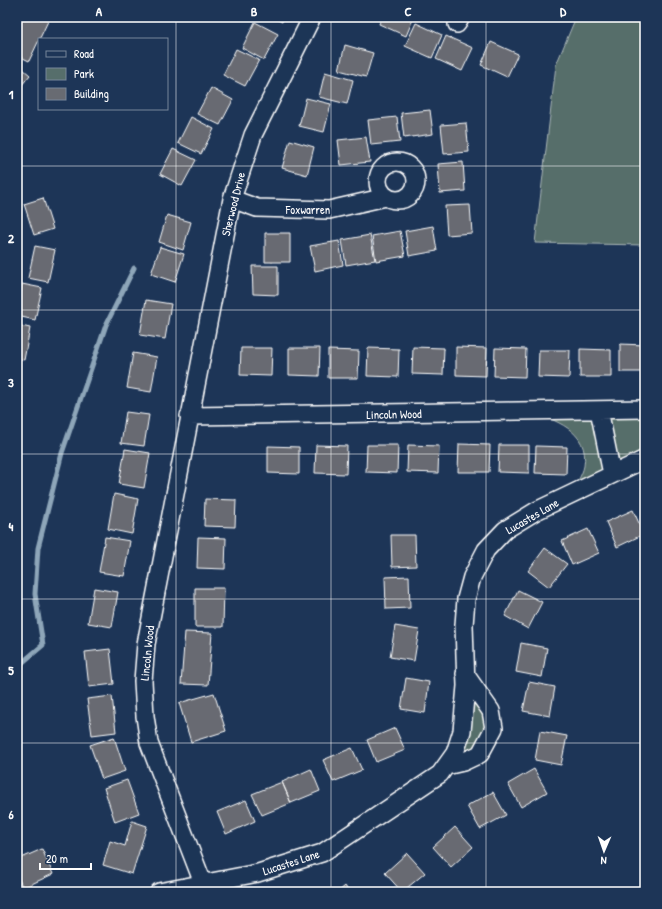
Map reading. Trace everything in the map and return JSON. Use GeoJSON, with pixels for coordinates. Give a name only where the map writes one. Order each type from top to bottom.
{"type":"FeatureCollection","features":[{"type":"Feature","properties":{"kind":"street","name":"Sherwood Drive"},"geometry":{"type":"LineString","coordinates":[[190,409],[232,199],[253,135],[312,17]]}},
{"type":"Feature","properties":{"kind":"street","name":"Foxwarren"},"geometry":{"type":"LineString","coordinates":[[232,199],[257,208],[329,210],[386,197]]}},
{"type":"Feature","properties":{"kind":"street","name":"Lincoln Wood"},"geometry":{"type":"LineString","coordinates":[[203,883],[149,743],[145,716],[143,681],[146,644],[190,409],[599,410]]}},
{"type":"Feature","properties":{"kind":"street"},"geometry":{"type":"LineString","coordinates":[[612,474],[599,410],[645,409]]}},
{"type":"Feature","properties":{"kind":"street","name":"Lucastes Lane"},"geometry":{"type":"LineString","coordinates":[[160,892],[258,873],[322,853],[440,774],[455,753],[462,732],[465,674],[464,625],[466,599],[472,577],[486,550],[505,530],[536,511],[645,459]]}},
{"type":"Feature","properties":{"kind":"street","name":"Lucastes Lane"},"geometry":{"type":"LineString","coordinates":[[446,766],[463,762],[480,754],[488,743],[494,728],[491,711],[465,674]]}},
{"type":"Feature","properties":{"kind":"green space"},"geometry":{"type":"Polygon","coordinates":[[[576,17],[645,17],[645,245],[535,243],[556,65],[576,17]]]}},
{"type":"Feature","properties":{"kind":"green space"},"geometry":{"type":"Polygon","coordinates":[[[645,409],[645,459],[571,494],[584,466],[584,454],[581,443],[576,435],[568,428],[549,418],[529,411],[645,409]]]}},
{"type":"Feature","properties":{"kind":"green space"},"geometry":{"type":"Polygon","coordinates":[[[466,686],[491,711],[480,754],[455,753],[466,686]]]}},
{"type":"Feature","properties":{"kind":"building"},"geometry":{"type":"Polygon","coordinates":[[[22,17],[50,17],[40,38],[38,38],[38,42],[29,61],[17,55],[17,27],[22,17]]]}},
{"type":"Feature","properties":{"kind":"building"},"geometry":{"type":"Polygon","coordinates":[[[272,17],[284,17],[282,22],[272,17]]]}},
{"type":"Feature","properties":{"kind":"building"},"geometry":{"type":"Polygon","coordinates":[[[382,17],[414,17],[406,36],[379,24],[382,17]]]}},
{"type":"Feature","properties":{"kind":"building"},"geometry":{"type":"Polygon","coordinates":[[[255,22],[278,34],[264,60],[242,48],[255,22]]]}},
{"type":"Feature","properties":{"kind":"building"},"geometry":{"type":"Polygon","coordinates":[[[416,23],[442,35],[432,58],[405,46],[416,23]]]}},
{"type":"Feature","properties":{"kind":"building"},"geometry":{"type":"Polygon","coordinates":[[[446,36],[473,48],[462,71],[436,59],[446,36]]]}},
{"type":"Feature","properties":{"kind":"building"},"geometry":{"type":"Polygon","coordinates":[[[491,42],[518,54],[507,77],[481,65],[491,42]]]}},
{"type":"Feature","properties":{"kind":"building"},"geometry":{"type":"Polygon","coordinates":[[[345,45],[373,53],[366,77],[339,70],[345,45]]]}},
{"type":"Feature","properties":{"kind":"building"},"geometry":{"type":"Polygon","coordinates":[[[236,49],[259,60],[245,86],[223,75],[236,49]]]}},
{"type":"Feature","properties":{"kind":"building"},"geometry":{"type":"Polygon","coordinates":[[[17,64],[30,75],[17,91],[17,64]]]}},
{"type":"Feature","properties":{"kind":"building"},"geometry":{"type":"Polygon","coordinates":[[[325,72],[353,80],[347,104],[319,97],[325,72]]]}},
{"type":"Feature","properties":{"kind":"building"},"geometry":{"type":"Polygon","coordinates":[[[211,88],[233,100],[220,125],[197,114],[211,88]]]}},
{"type":"Feature","properties":{"kind":"building"},"geometry":{"type":"Polygon","coordinates":[[[306,98],[331,104],[324,132],[299,126],[306,98]]]}},
{"type":"Feature","properties":{"kind":"building"},"geometry":{"type":"Polygon","coordinates":[[[430,110],[433,134],[404,138],[401,113],[430,110]]]}},
{"type":"Feature","properties":{"kind":"building"},"geometry":{"type":"Polygon","coordinates":[[[191,117],[214,129],[201,154],[178,143],[191,117]]]}},
{"type":"Feature","properties":{"kind":"building"},"geometry":{"type":"Polygon","coordinates":[[[397,117],[400,142],[371,145],[368,120],[397,117]]]}},
{"type":"Feature","properties":{"kind":"building"},"geometry":{"type":"Polygon","coordinates":[[[466,123],[469,152],[444,154],[441,125],[466,123]]]}},
{"type":"Feature","properties":{"kind":"building"},"geometry":{"type":"Polygon","coordinates":[[[366,137],[370,162],[341,165],[338,140],[366,137]]]}},
{"type":"Feature","properties":{"kind":"building"},"geometry":{"type":"Polygon","coordinates":[[[290,140],[314,147],[307,175],[282,168],[290,140]]]}},
{"type":"Feature","properties":{"kind":"building"},"geometry":{"type":"Polygon","coordinates":[[[173,149],[196,160],[182,186],[160,174],[173,149]]]}},
{"type":"Feature","properties":{"kind":"building"},"geometry":{"type":"Polygon","coordinates":[[[463,162],[465,191],[440,193],[438,164],[463,162]]]}},
{"type":"Feature","properties":{"kind":"building"},"geometry":{"type":"Polygon","coordinates":[[[43,198],[53,229],[34,235],[24,204],[43,198]]]}},
{"type":"Feature","properties":{"kind":"building"},"geometry":{"type":"Polygon","coordinates":[[[470,205],[472,233],[447,235],[445,206],[470,205]]]}},
{"type":"Feature","properties":{"kind":"building"},"geometry":{"type":"Polygon","coordinates":[[[167,215],[191,222],[183,250],[159,242],[167,215]]]}},
{"type":"Feature","properties":{"kind":"building"},"geometry":{"type":"Polygon","coordinates":[[[433,226],[437,251],[409,256],[405,231],[433,226]]]}},
{"type":"Feature","properties":{"kind":"building"},"geometry":{"type":"Polygon","coordinates":[[[400,231],[405,256],[376,261],[372,236],[400,231]]]}},
{"type":"Feature","properties":{"kind":"building"},"geometry":{"type":"Polygon","coordinates":[[[265,233],[290,233],[290,262],[265,262],[265,233]]]}},
{"type":"Feature","properties":{"kind":"building"},"geometry":{"type":"Polygon","coordinates":[[[370,235],[375,260],[346,265],[342,240],[370,235]]]}},
{"type":"Feature","properties":{"kind":"building"},"geometry":{"type":"Polygon","coordinates":[[[339,241],[343,265],[315,271],[310,246],[339,241]]]}},
{"type":"Feature","properties":{"kind":"building"},"geometry":{"type":"Polygon","coordinates":[[[35,246],[55,250],[48,282],[28,278],[35,246]]]}},
{"type":"Feature","properties":{"kind":"building"},"geometry":{"type":"Polygon","coordinates":[[[160,247],[184,254],[175,282],[151,274],[160,247]]]}},
{"type":"Feature","properties":{"kind":"building"},"geometry":{"type":"Polygon","coordinates":[[[252,266],[278,266],[278,295],[253,294],[252,266]]]}},
{"type":"Feature","properties":{"kind":"building"},"geometry":{"type":"Polygon","coordinates":[[[22,284],[42,288],[35,320],[17,316],[22,284]]]}},
{"type":"Feature","properties":{"kind":"building"},"geometry":{"type":"Polygon","coordinates":[[[146,300],[171,304],[165,339],[140,335],[146,300]]]}},
{"type":"Feature","properties":{"kind":"building"},"geometry":{"type":"Polygon","coordinates":[[[17,325],[30,328],[24,360],[17,358],[17,325]]]}},
{"type":"Feature","properties":{"kind":"building"},"geometry":{"type":"Polygon","coordinates":[[[620,344],[645,345],[645,372],[620,372],[620,344]]]}},
{"type":"Feature","properties":{"kind":"building"},"geometry":{"type":"Polygon","coordinates":[[[413,347],[444,348],[443,375],[412,374],[413,347]]]}},
{"type":"Feature","properties":{"kind":"building"},"geometry":{"type":"Polygon","coordinates":[[[456,347],[487,348],[486,376],[456,375],[456,347]]]}},
{"type":"Feature","properties":{"kind":"building"},"geometry":{"type":"Polygon","coordinates":[[[241,348],[272,348],[271,376],[240,375],[241,348]]]}},
{"type":"Feature","properties":{"kind":"building"},"geometry":{"type":"Polygon","coordinates":[[[289,348],[320,348],[319,376],[289,375],[289,348]]]}},
{"type":"Feature","properties":{"kind":"building"},"geometry":{"type":"Polygon","coordinates":[[[368,348],[399,349],[398,377],[367,376],[368,348]]]}},
{"type":"Feature","properties":{"kind":"building"},"geometry":{"type":"Polygon","coordinates":[[[495,348],[526,349],[525,377],[494,376],[495,348]]]}},
{"type":"Feature","properties":{"kind":"building"},"geometry":{"type":"Polygon","coordinates":[[[580,349],[611,350],[611,377],[580,377],[580,349]]]}},
{"type":"Feature","properties":{"kind":"building"},"geometry":{"type":"Polygon","coordinates":[[[328,350],[359,351],[358,378],[328,378],[328,350]]]}},
{"type":"Feature","properties":{"kind":"building"},"geometry":{"type":"Polygon","coordinates":[[[539,350],[570,350],[569,378],[538,377],[539,350]]]}},
{"type":"Feature","properties":{"kind":"building"},"geometry":{"type":"Polygon","coordinates":[[[133,353],[157,357],[151,392],[127,388],[133,353]]]}},
{"type":"Feature","properties":{"kind":"building"},"geometry":{"type":"Polygon","coordinates":[[[126,412],[149,415],[144,446],[121,443],[126,412]]]}},
{"type":"Feature","properties":{"kind":"building"},"geometry":{"type":"Polygon","coordinates":[[[459,444],[490,445],[489,472],[458,472],[459,444]]]}},
{"type":"Feature","properties":{"kind":"building"},"geometry":{"type":"Polygon","coordinates":[[[316,445],[347,446],[346,474],[315,473],[316,445]]]}},
{"type":"Feature","properties":{"kind":"building"},"geometry":{"type":"Polygon","coordinates":[[[367,445],[398,445],[397,473],[366,472],[367,445]]]}},
{"type":"Feature","properties":{"kind":"building"},"geometry":{"type":"Polygon","coordinates":[[[408,445],[439,446],[438,473],[407,472],[408,445]]]}},
{"type":"Feature","properties":{"kind":"building"},"geometry":{"type":"Polygon","coordinates":[[[499,445],[529,445],[529,473],[498,472],[499,445]]]}},
{"type":"Feature","properties":{"kind":"building"},"geometry":{"type":"Polygon","coordinates":[[[268,446],[299,447],[299,474],[268,473],[268,446]]]}},
{"type":"Feature","properties":{"kind":"building"},"geometry":{"type":"Polygon","coordinates":[[[536,446],[567,447],[566,474],[535,473],[536,446]]]}},
{"type":"Feature","properties":{"kind":"building"},"geometry":{"type":"Polygon","coordinates":[[[125,449],[150,453],[144,488],[119,484],[125,449]]]}},
{"type":"Feature","properties":{"kind":"building"},"geometry":{"type":"Polygon","coordinates":[[[114,494],[138,499],[132,534],[108,529],[114,494]]]}},
{"type":"Feature","properties":{"kind":"building"},"geometry":{"type":"Polygon","coordinates":[[[205,499],[236,500],[235,527],[204,526],[205,499]]]}},
{"type":"Feature","properties":{"kind":"building"},"geometry":{"type":"Polygon","coordinates":[[[633,510],[644,534],[617,547],[606,522],[633,510]]]}},
{"type":"Feature","properties":{"kind":"building"},"geometry":{"type":"Polygon","coordinates":[[[588,529],[599,553],[572,565],[562,541],[588,529]]]}},
{"type":"Feature","properties":{"kind":"building"},"geometry":{"type":"Polygon","coordinates":[[[391,535],[415,535],[416,566],[392,567],[391,535]]]}},
{"type":"Feature","properties":{"kind":"building"},"geometry":{"type":"Polygon","coordinates":[[[105,537],[130,541],[124,576],[99,572],[105,537]]]}},
{"type":"Feature","properties":{"kind":"building"},"geometry":{"type":"Polygon","coordinates":[[[198,537],[226,538],[225,569],[197,568],[198,537]]]}},
{"type":"Feature","properties":{"kind":"building"},"geometry":{"type":"Polygon","coordinates":[[[545,548],[567,564],[549,587],[528,571],[545,548]]]}},
{"type":"Feature","properties":{"kind":"building"},"geometry":{"type":"Polygon","coordinates":[[[409,576],[410,608],[386,609],[385,577],[409,576]]]}},
{"type":"Feature","properties":{"kind":"building"},"geometry":{"type":"Polygon","coordinates":[[[94,588],[118,592],[112,627],[88,623],[94,588]]]}},
{"type":"Feature","properties":{"kind":"building"},"geometry":{"type":"Polygon","coordinates":[[[195,588],[224,588],[223,627],[195,627],[195,588]]]}},
{"type":"Feature","properties":{"kind":"building"},"geometry":{"type":"Polygon","coordinates":[[[518,590],[542,602],[528,629],[505,616],[518,590]]]}},
{"type":"Feature","properties":{"kind":"building"},"geometry":{"type":"Polygon","coordinates":[[[395,626],[419,630],[414,661],[390,657],[395,626]]]}},
{"type":"Feature","properties":{"kind":"building"},"geometry":{"type":"Polygon","coordinates":[[[185,632],[212,633],[208,685],[181,684],[185,632]]]}},
{"type":"Feature","properties":{"kind":"building"},"geometry":{"type":"Polygon","coordinates":[[[521,643],[547,648],[542,677],[516,672],[521,643]]]}},
{"type":"Feature","properties":{"kind":"building"},"geometry":{"type":"Polygon","coordinates":[[[110,649],[114,684],[89,687],[85,652],[110,649]]]}},
{"type":"Feature","properties":{"kind":"building"},"geometry":{"type":"Polygon","coordinates":[[[406,678],[429,682],[425,713],[401,709],[406,678]]]}},
{"type":"Feature","properties":{"kind":"building"},"geometry":{"type":"Polygon","coordinates":[[[529,682],[555,687],[550,716],[523,711],[529,682]]]}},
{"type":"Feature","properties":{"kind":"building"},"geometry":{"type":"Polygon","coordinates":[[[214,693],[226,731],[191,742],[179,703],[214,693]]]}},
{"type":"Feature","properties":{"kind":"building"},"geometry":{"type":"Polygon","coordinates":[[[112,696],[116,732],[92,735],[87,699],[112,696]]]}},
{"type":"Feature","properties":{"kind":"building"},"geometry":{"type":"Polygon","coordinates":[[[395,728],[405,750],[376,762],[367,740],[395,728]]]}},
{"type":"Feature","properties":{"kind":"building"},"geometry":{"type":"Polygon","coordinates":[[[540,731],[567,736],[561,765],[535,760],[540,731]]]}},
{"type":"Feature","properties":{"kind":"building"},"geometry":{"type":"Polygon","coordinates":[[[114,737],[125,771],[102,779],[90,745],[114,737]]]}},
{"type":"Feature","properties":{"kind":"building"},"geometry":{"type":"Polygon","coordinates":[[[352,748],[362,770],[333,782],[323,760],[352,748]]]}},
{"type":"Feature","properties":{"kind":"building"},"geometry":{"type":"Polygon","coordinates":[[[311,769],[320,791],[291,803],[282,782],[311,769]]]}},
{"type":"Feature","properties":{"kind":"building"},"geometry":{"type":"Polygon","coordinates":[[[534,769],[547,792],[521,807],[508,784],[534,769]]]}},
{"type":"Feature","properties":{"kind":"building"},"geometry":{"type":"Polygon","coordinates":[[[127,780],[139,813],[115,822],[104,788],[127,780]]]}},
{"type":"Feature","properties":{"kind":"building"},"geometry":{"type":"Polygon","coordinates":[[[282,782],[291,803],[262,815],[252,794],[282,782]]]}},
{"type":"Feature","properties":{"kind":"building"},"geometry":{"type":"Polygon","coordinates":[[[493,792],[506,815],[480,829],[467,806],[493,792]]]}},
{"type":"Feature","properties":{"kind":"building"},"geometry":{"type":"Polygon","coordinates":[[[246,800],[255,821],[226,834],[217,812],[246,800]]]}},
{"type":"Feature","properties":{"kind":"building"},"geometry":{"type":"Polygon","coordinates":[[[132,821],[147,826],[132,874],[103,865],[110,841],[125,846],[132,821]]]}},
{"type":"Feature","properties":{"kind":"building"},"geometry":{"type":"Polygon","coordinates":[[[455,827],[473,847],[451,867],[433,847],[455,827]]]}},
{"type":"Feature","properties":{"kind":"building"},"geometry":{"type":"Polygon","coordinates":[[[42,849],[53,874],[23,888],[17,875],[17,860],[42,849]]]}},
{"type":"Feature","properties":{"kind":"building"},"geometry":{"type":"Polygon","coordinates":[[[407,853],[425,873],[402,892],[385,873],[407,853]]]}},
{"type":"Feature","properties":{"kind":"building"},"geometry":{"type":"Polygon","coordinates":[[[345,886],[349,892],[338,892],[345,886]]]}},
{"type":"Feature","properties":{"kind":"waterway"},"geometry":{"type":"LineString","coordinates":[[17,667],[43,645],[35,594],[38,548],[62,453],[106,325],[134,268]]}}]}
